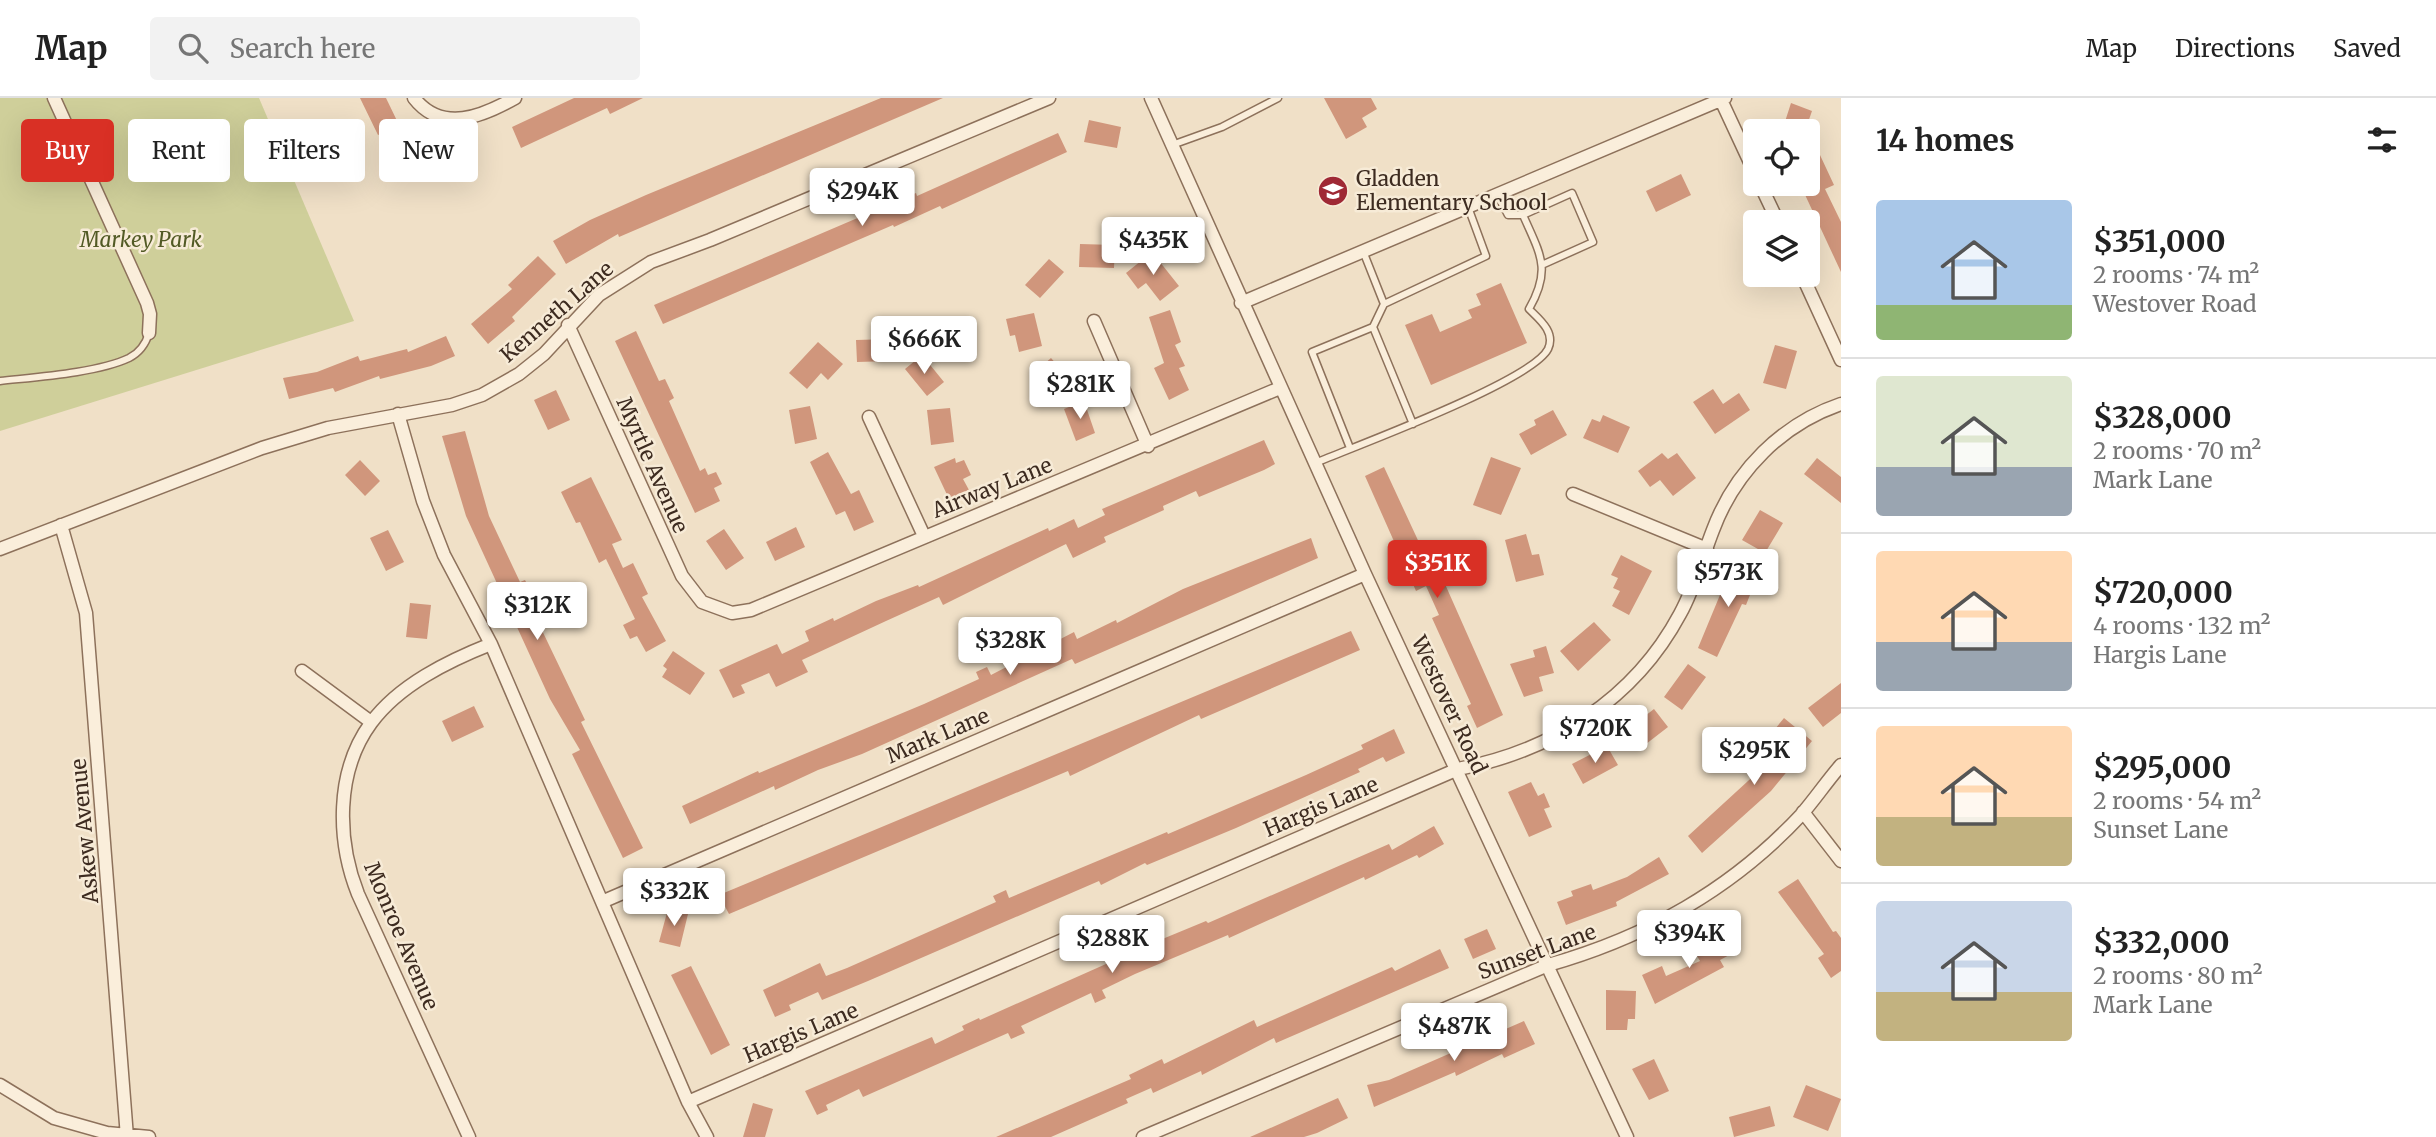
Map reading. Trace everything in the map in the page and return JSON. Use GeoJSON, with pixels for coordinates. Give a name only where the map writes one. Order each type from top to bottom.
{"type":"FeatureCollection","features":[{"type":"Feature","properties":{"kind":"street"},"geometry":{"type":"LineString","coordinates":[[54,98],[147,303],[150,314],[149,333]]}},
{"type":"Feature","properties":{"kind":"street"},"geometry":{"type":"LineString","coordinates":[[414,98],[430,112],[445,118],[475,118],[515,98]]}},
{"type":"Feature","properties":{"kind":"street","name":"Kenneth Lane"},"geometry":{"type":"LineString","coordinates":[[0,549],[262,448],[328,428],[452,405],[495,389],[544,354],[568,325],[599,295],[651,262],[710,240],[1049,98]]}},
{"type":"Feature","properties":{"kind":"street","name":"Westover Road"},"geometry":{"type":"LineString","coordinates":[[1151,98],[1365,574],[1627,1137]]}},
{"type":"Feature","properties":{"kind":"street"},"geometry":{"type":"LineString","coordinates":[[1241,303],[1723,99],[1743,145]]}},
{"type":"Feature","properties":{"kind":"street"},"geometry":{"type":"LineString","coordinates":[[1808,287],[1841,360]]}},
{"type":"Feature","properties":{"kind":"street"},"geometry":{"type":"LineString","coordinates":[[1094,321],[1147,446]]}},
{"type":"Feature","properties":{"kind":"street","name":"Myrtle Avenue"},"geometry":{"type":"LineString","coordinates":[[568,325],[681,576],[702,602],[715,609]]}},
{"type":"Feature","properties":{"kind":"street","name":"Airway Lane"},"geometry":{"type":"LineString","coordinates":[[715,609],[732,612],[751,610],[800,592],[924,536],[1147,446],[1280,388]]}},
{"type":"Feature","properties":{"kind":"street","name":"Hargis Lane"},"geometry":{"type":"LineString","coordinates":[[688,1102],[1458,769],[1516,754],[1573,727],[1624,688],[1645,665],[1674,624],[1697,579],[1725,502],[1760,455],[1807,419],[1841,404]]}},
{"type":"Feature","properties":{"kind":"street"},"geometry":{"type":"LineString","coordinates":[[398,414],[423,501],[440,544],[491,644],[604,901],[688,1102],[707,1137]]}},
{"type":"Feature","properties":{"kind":"street"},"geometry":{"type":"LineString","coordinates":[[869,417],[924,536]]}},
{"type":"Feature","properties":{"kind":"street"},"geometry":{"type":"LineString","coordinates":[[1573,494],[1707,549]]}},
{"type":"Feature","properties":{"kind":"street","name":"Askew Avenue"},"geometry":{"type":"LineString","coordinates":[[61,525],[86,613],[127,1135]]}},
{"type":"Feature","properties":{"kind":"street","name":"Mark Lane"},"geometry":{"type":"LineString","coordinates":[[604,901],[1365,574]]}},
{"type":"Feature","properties":{"kind":"street","name":"Monroe Avenue"},"geometry":{"type":"LineString","coordinates":[[468,1137],[358,894],[346,854],[342,825],[349,772],[371,722],[430,672],[491,644]]}},
{"type":"Feature","properties":{"kind":"street"},"geometry":{"type":"LineString","coordinates":[[302,671],[371,722]]}},
{"type":"Feature","properties":{"kind":"street","name":"Sunset Lane"},"geometry":{"type":"LineString","coordinates":[[1143,1137],[1548,965],[1629,938],[1697,903],[1765,851],[1803,812],[1841,765]]}},
{"type":"Feature","properties":{"kind":"street"},"geometry":{"type":"LineString","coordinates":[[1803,812],[1841,861]]}},
{"type":"Feature","properties":{"kind":"street"},"geometry":{"type":"LineString","coordinates":[[0,1085],[54,1118],[107,1133],[149,1137]]}},
{"type":"Feature","properties":{"kind":"lane"},"geometry":{"type":"LineString","coordinates":[[1172,145],[1222,127],[1278,98]]}},
{"type":"Feature","properties":{"kind":"lane"},"geometry":{"type":"LineString","coordinates":[[1497,194],[1508,215],[1523,215],[1572,193],[1593,242],[1544,264]]}},
{"type":"Feature","properties":{"kind":"lane"},"geometry":{"type":"LineString","coordinates":[[1350,448],[1312,352],[1373,327],[1384,304],[1486,256],[1468,207]]}},
{"type":"Feature","properties":{"kind":"lane"},"geometry":{"type":"LineString","coordinates":[[1315,463],[1413,424],[1519,374],[1539,361],[1549,347],[1550,334],[1545,324],[1529,309],[1540,289],[1544,264],[1523,215]]}},
{"type":"Feature","properties":{"kind":"lane"},"geometry":{"type":"LineString","coordinates":[[1363,251],[1384,304]]}},
{"type":"Feature","properties":{"kind":"lane"},"geometry":{"type":"LineString","coordinates":[[1373,327],[1413,424]]}},
{"type":"Feature","properties":{"kind":"lane"},"geometry":{"type":"LineString","coordinates":[[0,381],[61,373],[130,358],[140,350],[149,333]]}},
{"type":"Feature","properties":{"kind":"green space","name":"Markey Park"},"geometry":{"type":"Polygon","coordinates":[[[0,98],[259,98],[268,119],[244,119],[244,182],[295,182],[354,321],[0,431],[0,98]]]}},
{"type":"Feature","properties":{"kind":"building"},"geometry":{"type":"Polygon","coordinates":[[[360,98],[386,98],[396,119],[379,119],[378,135],[360,98]]]}},
{"type":"Feature","properties":{"kind":"building"},"geometry":{"type":"Polygon","coordinates":[[[574,98],[643,98],[610,114],[607,108],[521,148],[512,127],[574,98]]]}},
{"type":"Feature","properties":{"kind":"building"},"geometry":{"type":"Polygon","coordinates":[[[881,98],[943,98],[619,237],[618,234],[566,264],[553,241],[590,220],[646,195],[881,98]]]}},
{"type":"Feature","properties":{"kind":"building"},"geometry":{"type":"Polygon","coordinates":[[[1324,98],[1371,98],[1377,109],[1362,118],[1367,127],[1346,139],[1324,98]]]}},
{"type":"Feature","properties":{"kind":"building"},"geometry":{"type":"Polygon","coordinates":[[[1791,103],[1812,111],[1809,119],[1786,119],[1791,103]]]}},
{"type":"Feature","properties":{"kind":"building"},"geometry":{"type":"Polygon","coordinates":[[[1089,120],[1121,127],[1117,148],[1084,142],[1089,120]]]}},
{"type":"Feature","properties":{"kind":"building"},"geometry":{"type":"Polygon","coordinates":[[[1058,133],[1067,152],[942,209],[940,206],[894,227],[893,225],[663,324],[654,305],[916,193],[917,196],[1058,133]]]}},
{"type":"Feature","properties":{"kind":"building"},"geometry":{"type":"Polygon","coordinates":[[[1820,155],[1834,185],[1825,189],[1841,222],[1841,272],[1820,227],[1820,210],[1812,210],[1806,196],[1820,196],[1820,155]]]}},
{"type":"Feature","properties":{"kind":"building"},"geometry":{"type":"Polygon","coordinates":[[[1681,174],[1691,195],[1656,212],[1646,191],[1681,174]]]}},
{"type":"Feature","properties":{"kind":"building"},"geometry":{"type":"Polygon","coordinates":[[[1080,244],[1115,245],[1114,268],[1079,267],[1080,244]]]}},
{"type":"Feature","properties":{"kind":"building"},"geometry":{"type":"Polygon","coordinates":[[[1152,252],[1179,286],[1160,301],[1146,283],[1138,289],[1126,273],[1152,252]]]}},
{"type":"Feature","properties":{"kind":"building"},"geometry":{"type":"Polygon","coordinates":[[[538,256],[556,274],[512,317],[515,321],[488,344],[471,324],[512,289],[508,285],[538,256]]]}},
{"type":"Feature","properties":{"kind":"building"},"geometry":{"type":"Polygon","coordinates":[[[1049,259],[1064,272],[1040,298],[1025,285],[1049,259]]]}},
{"type":"Feature","properties":{"kind":"building"},"geometry":{"type":"Polygon","coordinates":[[[1501,283],[1527,343],[1431,385],[1405,325],[1432,314],[1440,332],[1472,318],[1468,310],[1481,305],[1476,294],[1501,283]]]}},
{"type":"Feature","properties":{"kind":"building"},"geometry":{"type":"Polygon","coordinates":[[[1170,310],[1181,342],[1175,345],[1185,366],[1179,368],[1189,390],[1169,400],[1154,368],[1164,363],[1149,317],[1170,310]]]}},
{"type":"Feature","properties":{"kind":"building"},"geometry":{"type":"Polygon","coordinates":[[[1034,313],[1042,346],[1019,352],[1015,335],[1010,336],[1006,319],[1034,313]]]}},
{"type":"Feature","properties":{"kind":"building"},"geometry":{"type":"Polygon","coordinates":[[[636,331],[659,381],[665,379],[674,398],[669,401],[700,471],[705,468],[708,475],[716,472],[722,484],[714,488],[720,501],[695,513],[615,341],[636,331]]]}},
{"type":"Feature","properties":{"kind":"building"},"geometry":{"type":"Polygon","coordinates":[[[446,336],[455,356],[431,366],[380,379],[379,376],[335,392],[333,388],[289,399],[283,378],[317,372],[358,356],[360,361],[407,349],[408,352],[446,336]]]}},
{"type":"Feature","properties":{"kind":"building"},"geometry":{"type":"Polygon","coordinates":[[[891,339],[892,361],[857,362],[856,340],[891,339]]]}},
{"type":"Feature","properties":{"kind":"building"},"geometry":{"type":"Polygon","coordinates":[[[818,342],[843,364],[828,380],[821,373],[807,389],[789,373],[818,342]]]}},
{"type":"Feature","properties":{"kind":"building"},"geometry":{"type":"Polygon","coordinates":[[[1775,345],[1797,351],[1786,389],[1763,383],[1775,345]]]}},
{"type":"Feature","properties":{"kind":"building"},"geometry":{"type":"Polygon","coordinates":[[[922,355],[944,382],[927,396],[905,369],[922,355]]]}},
{"type":"Feature","properties":{"kind":"building"},"geometry":{"type":"Polygon","coordinates":[[[1051,358],[1074,384],[1058,398],[1035,372],[1051,358]]]}},
{"type":"Feature","properties":{"kind":"building"},"geometry":{"type":"Polygon","coordinates":[[[1713,389],[1723,404],[1739,393],[1750,410],[1715,434],[1693,402],[1713,389]]]}},
{"type":"Feature","properties":{"kind":"building"},"geometry":{"type":"Polygon","coordinates":[[[556,390],[570,420],[548,430],[534,400],[556,390]]]}},
{"type":"Feature","properties":{"kind":"building"},"geometry":{"type":"Polygon","coordinates":[[[1084,401],[1095,433],[1076,441],[1064,409],[1084,401]]]}},
{"type":"Feature","properties":{"kind":"building"},"geometry":{"type":"Polygon","coordinates":[[[810,406],[817,439],[795,444],[789,410],[810,406]]]}},
{"type":"Feature","properties":{"kind":"building"},"geometry":{"type":"Polygon","coordinates":[[[950,408],[954,442],[931,445],[927,410],[950,408]]]}},
{"type":"Feature","properties":{"kind":"building"},"geometry":{"type":"Polygon","coordinates":[[[1553,410],[1567,435],[1531,455],[1519,434],[1536,425],[1534,420],[1553,410]]]}},
{"type":"Feature","properties":{"kind":"building"},"geometry":{"type":"Polygon","coordinates":[[[1603,415],[1630,427],[1618,453],[1583,438],[1592,419],[1600,422],[1603,415]]]}},
{"type":"Feature","properties":{"kind":"building"},"geometry":{"type":"Polygon","coordinates":[[[465,431],[489,516],[520,582],[525,580],[544,617],[537,620],[585,720],[581,722],[643,848],[623,858],[572,754],[580,750],[550,699],[466,516],[442,436],[465,431]]]}},
{"type":"Feature","properties":{"kind":"building"},"geometry":{"type":"Polygon","coordinates":[[[1264,440],[1275,464],[1264,470],[1199,497],[1196,491],[1163,506],[1164,510],[1104,537],[1106,542],[1073,558],[1066,544],[943,605],[939,597],[802,660],[808,672],[776,687],[769,673],[741,685],[745,693],[733,698],[719,670],[777,644],[782,654],[809,641],[805,631],[833,618],[834,621],[876,601],[918,585],[919,587],[1048,528],[1049,531],[1074,519],[1078,528],[1105,515],[1102,509],[1264,440]]]}},
{"type":"Feature","properties":{"kind":"building"},"geometry":{"type":"Polygon","coordinates":[[[828,452],[851,494],[859,490],[874,522],[854,531],[845,511],[836,515],[810,462],[828,452]]]}},
{"type":"Feature","properties":{"kind":"building"},"geometry":{"type":"Polygon","coordinates":[[[1662,453],[1668,459],[1677,453],[1696,478],[1673,496],[1660,480],[1650,487],[1638,471],[1662,453]]]}},
{"type":"Feature","properties":{"kind":"building"},"geometry":{"type":"Polygon","coordinates":[[[1491,457],[1521,468],[1501,515],[1473,505],[1491,457]]]}},
{"type":"Feature","properties":{"kind":"building"},"geometry":{"type":"Polygon","coordinates":[[[955,458],[956,463],[964,460],[971,475],[963,479],[969,490],[949,499],[934,467],[955,458]]]}},
{"type":"Feature","properties":{"kind":"building"},"geometry":{"type":"Polygon","coordinates":[[[1817,458],[1841,477],[1841,503],[1804,474],[1817,458]]]}},
{"type":"Feature","properties":{"kind":"building"},"geometry":{"type":"Polygon","coordinates":[[[360,460],[380,481],[365,496],[345,475],[360,460]]]}},
{"type":"Feature","properties":{"kind":"building"},"geometry":{"type":"Polygon","coordinates":[[[1384,467],[1429,564],[1445,556],[1456,579],[1445,584],[1503,715],[1477,728],[1467,706],[1471,704],[1432,618],[1439,615],[1426,586],[1416,591],[1365,476],[1384,467]]]}},
{"type":"Feature","properties":{"kind":"building"},"geometry":{"type":"Polygon","coordinates":[[[591,477],[622,540],[612,544],[623,568],[633,563],[648,594],[642,597],[666,641],[646,652],[637,636],[630,639],[623,625],[635,619],[606,559],[599,563],[580,522],[576,523],[561,492],[591,477]]]}},
{"type":"Feature","properties":{"kind":"building"},"geometry":{"type":"Polygon","coordinates":[[[1760,510],[1783,523],[1765,553],[1742,540],[1760,510]]]}},
{"type":"Feature","properties":{"kind":"building"},"geometry":{"type":"Polygon","coordinates":[[[796,527],[805,547],[775,561],[766,542],[796,527]]]}},
{"type":"Feature","properties":{"kind":"building"},"geometry":{"type":"Polygon","coordinates":[[[724,529],[744,558],[726,570],[706,541],[724,529]]]}},
{"type":"Feature","properties":{"kind":"building"},"geometry":{"type":"Polygon","coordinates":[[[388,530],[404,562],[386,571],[370,538],[388,530]]]}},
{"type":"Feature","properties":{"kind":"building"},"geometry":{"type":"Polygon","coordinates":[[[1526,534],[1532,555],[1539,554],[1544,575],[1516,582],[1505,540],[1526,534]]]}},
{"type":"Feature","properties":{"kind":"building"},"geometry":{"type":"Polygon","coordinates":[[[1311,538],[1318,558],[1075,664],[1072,659],[862,754],[775,790],[774,786],[690,824],[682,806],[758,771],[759,773],[979,679],[976,672],[987,667],[991,675],[1074,632],[1077,639],[1116,620],[1117,623],[1183,589],[1311,538]]]}},
{"type":"Feature","properties":{"kind":"building"},"geometry":{"type":"Polygon","coordinates":[[[1621,555],[1652,571],[1629,615],[1612,606],[1620,591],[1613,588],[1618,578],[1611,575],[1621,555]]]}},
{"type":"Feature","properties":{"kind":"building"},"geometry":{"type":"Polygon","coordinates":[[[1740,565],[1759,572],[1746,605],[1742,604],[1717,657],[1698,648],[1727,578],[1733,580],[1740,565]]]}},
{"type":"Feature","properties":{"kind":"building"},"geometry":{"type":"Polygon","coordinates":[[[410,603],[431,605],[427,639],[406,637],[410,603]]]}},
{"type":"Feature","properties":{"kind":"building"},"geometry":{"type":"Polygon","coordinates":[[[1594,622],[1611,640],[1578,671],[1560,651],[1594,622]]]}},
{"type":"Feature","properties":{"kind":"building"},"geometry":{"type":"Polygon","coordinates":[[[1351,631],[1360,650],[1201,719],[1199,715],[1070,776],[1068,771],[729,914],[719,895],[1351,631]]]}},
{"type":"Feature","properties":{"kind":"building"},"geometry":{"type":"Polygon","coordinates":[[[1546,646],[1554,673],[1539,677],[1543,691],[1524,697],[1510,664],[1535,657],[1533,650],[1546,646]]]}},
{"type":"Feature","properties":{"kind":"building"},"geometry":{"type":"Polygon","coordinates":[[[673,651],[705,673],[690,695],[662,677],[667,669],[663,666],[673,651]]]}},
{"type":"Feature","properties":{"kind":"building"},"geometry":{"type":"Polygon","coordinates":[[[1688,664],[1706,677],[1682,710],[1664,697],[1688,664]]]}},
{"type":"Feature","properties":{"kind":"building"},"geometry":{"type":"Polygon","coordinates":[[[1841,683],[1841,713],[1823,727],[1808,708],[1841,683]]]}},
{"type":"Feature","properties":{"kind":"building"},"geometry":{"type":"Polygon","coordinates":[[[474,706],[484,727],[452,742],[442,721],[474,706]]]}},
{"type":"Feature","properties":{"kind":"building"},"geometry":{"type":"Polygon","coordinates":[[[1654,709],[1668,727],[1637,751],[1623,733],[1654,709]]]}},
{"type":"Feature","properties":{"kind":"building"},"geometry":{"type":"Polygon","coordinates":[[[1784,718],[1812,741],[1771,791],[1702,853],[1688,836],[1772,759],[1767,755],[1783,735],[1775,729],[1784,718]]]}},
{"type":"Feature","properties":{"kind":"building"},"geometry":{"type":"Polygon","coordinates":[[[1394,729],[1405,753],[1386,762],[1383,757],[1358,769],[1360,772],[1236,828],[1147,865],[1145,863],[1101,885],[1099,881],[822,1000],[818,992],[789,1005],[791,1010],[775,1017],[763,990],[820,963],[826,976],[847,968],[996,902],[993,896],[1006,890],[1009,898],[1167,832],[1168,834],[1363,749],[1361,745],[1394,729]]]}},
{"type":"Feature","properties":{"kind":"building"},"geometry":{"type":"Polygon","coordinates":[[[1607,746],[1618,765],[1583,784],[1572,764],[1607,746]]]}},
{"type":"Feature","properties":{"kind":"building"},"geometry":{"type":"Polygon","coordinates":[[[1531,782],[1538,796],[1544,793],[1550,807],[1544,809],[1552,827],[1529,837],[1508,792],[1531,782]]]}},
{"type":"Feature","properties":{"kind":"building"},"geometry":{"type":"Polygon","coordinates":[[[1434,826],[1444,844],[1419,858],[1417,855],[1229,938],[1228,935],[1135,974],[1102,990],[1106,998],[1095,1003],[1091,993],[1021,1026],[1025,1033],[1011,1039],[1008,1033],[863,1097],[859,1089],[826,1105],[828,1110],[817,1115],[805,1091],[932,1037],[935,1044],[964,1030],[962,1026],[979,1018],[980,1020],[1160,940],[1206,921],[1208,923],[1389,844],[1392,850],[1434,826]]]}},
{"type":"Feature","properties":{"kind":"building"},"geometry":{"type":"Polygon","coordinates":[[[1659,857],[1669,874],[1616,902],[1617,906],[1566,925],[1557,902],[1573,896],[1571,891],[1591,884],[1593,890],[1627,877],[1659,857]]]}},
{"type":"Feature","properties":{"kind":"building"},"geometry":{"type":"Polygon","coordinates":[[[1798,879],[1833,932],[1836,931],[1841,938],[1841,971],[1831,978],[1818,958],[1824,954],[1778,892],[1798,879]]]}},
{"type":"Feature","properties":{"kind":"building"},"geometry":{"type":"Polygon","coordinates":[[[668,909],[688,914],[680,947],[659,942],[668,909]]]}},
{"type":"Feature","properties":{"kind":"building"},"geometry":{"type":"Polygon","coordinates":[[[1487,929],[1496,949],[1473,959],[1464,939],[1487,929]]]}},
{"type":"Feature","properties":{"kind":"building"},"geometry":{"type":"Polygon","coordinates":[[[1725,934],[1735,952],[1720,960],[1724,967],[1655,1004],[1642,975],[1662,966],[1666,976],[1700,961],[1694,951],[1725,934]]]}},
{"type":"Feature","properties":{"kind":"building"},"geometry":{"type":"Polygon","coordinates":[[[1440,949],[1449,968],[1276,1043],[1274,1038],[1202,1075],[1201,1071],[1153,1093],[1151,1088],[1126,1099],[1128,1103],[1051,1137],[996,1137],[1131,1079],[1129,1075],[1162,1059],[1164,1064],[1254,1020],[1257,1027],[1392,967],[1395,971],[1440,949]]]}},
{"type":"Feature","properties":{"kind":"building"},"geometry":{"type":"Polygon","coordinates":[[[691,966],[730,1045],[711,1055],[671,975],[691,966]]]}},
{"type":"Feature","properties":{"kind":"building"},"geometry":{"type":"Polygon","coordinates":[[[1606,990],[1636,991],[1635,1019],[1628,1019],[1627,1030],[1606,1030],[1606,990]]]}},
{"type":"Feature","properties":{"kind":"building"},"geometry":{"type":"Polygon","coordinates":[[[1524,1021],[1535,1044],[1504,1058],[1502,1054],[1456,1076],[1455,1072],[1374,1107],[1367,1085],[1389,1080],[1524,1021]]]}},
{"type":"Feature","properties":{"kind":"building"},"geometry":{"type":"Polygon","coordinates":[[[1654,1059],[1669,1091],[1649,1100],[1632,1069],[1654,1059]]]}},
{"type":"Feature","properties":{"kind":"building"},"geometry":{"type":"Polygon","coordinates":[[[1806,1085],[1841,1099],[1828,1131],[1793,1117],[1806,1085]]]}},
{"type":"Feature","properties":{"kind":"building"},"geometry":{"type":"Polygon","coordinates":[[[1338,1098],[1348,1118],[1317,1133],[1304,1137],[1250,1137],[1338,1098]]]}},
{"type":"Feature","properties":{"kind":"building"},"geometry":{"type":"Polygon","coordinates":[[[753,1103],[773,1109],[765,1137],[743,1137],[753,1103]]]}},
{"type":"Feature","properties":{"kind":"building"},"geometry":{"type":"Polygon","coordinates":[[[1770,1106],[1775,1126],[1734,1137],[1729,1117],[1770,1106]]]}},
{"type":"Feature","properties":{"kind":"place","name":"Gladden Elementary School"},"geometry":{"type":"Point","coordinates":[1333,191]}}]}
